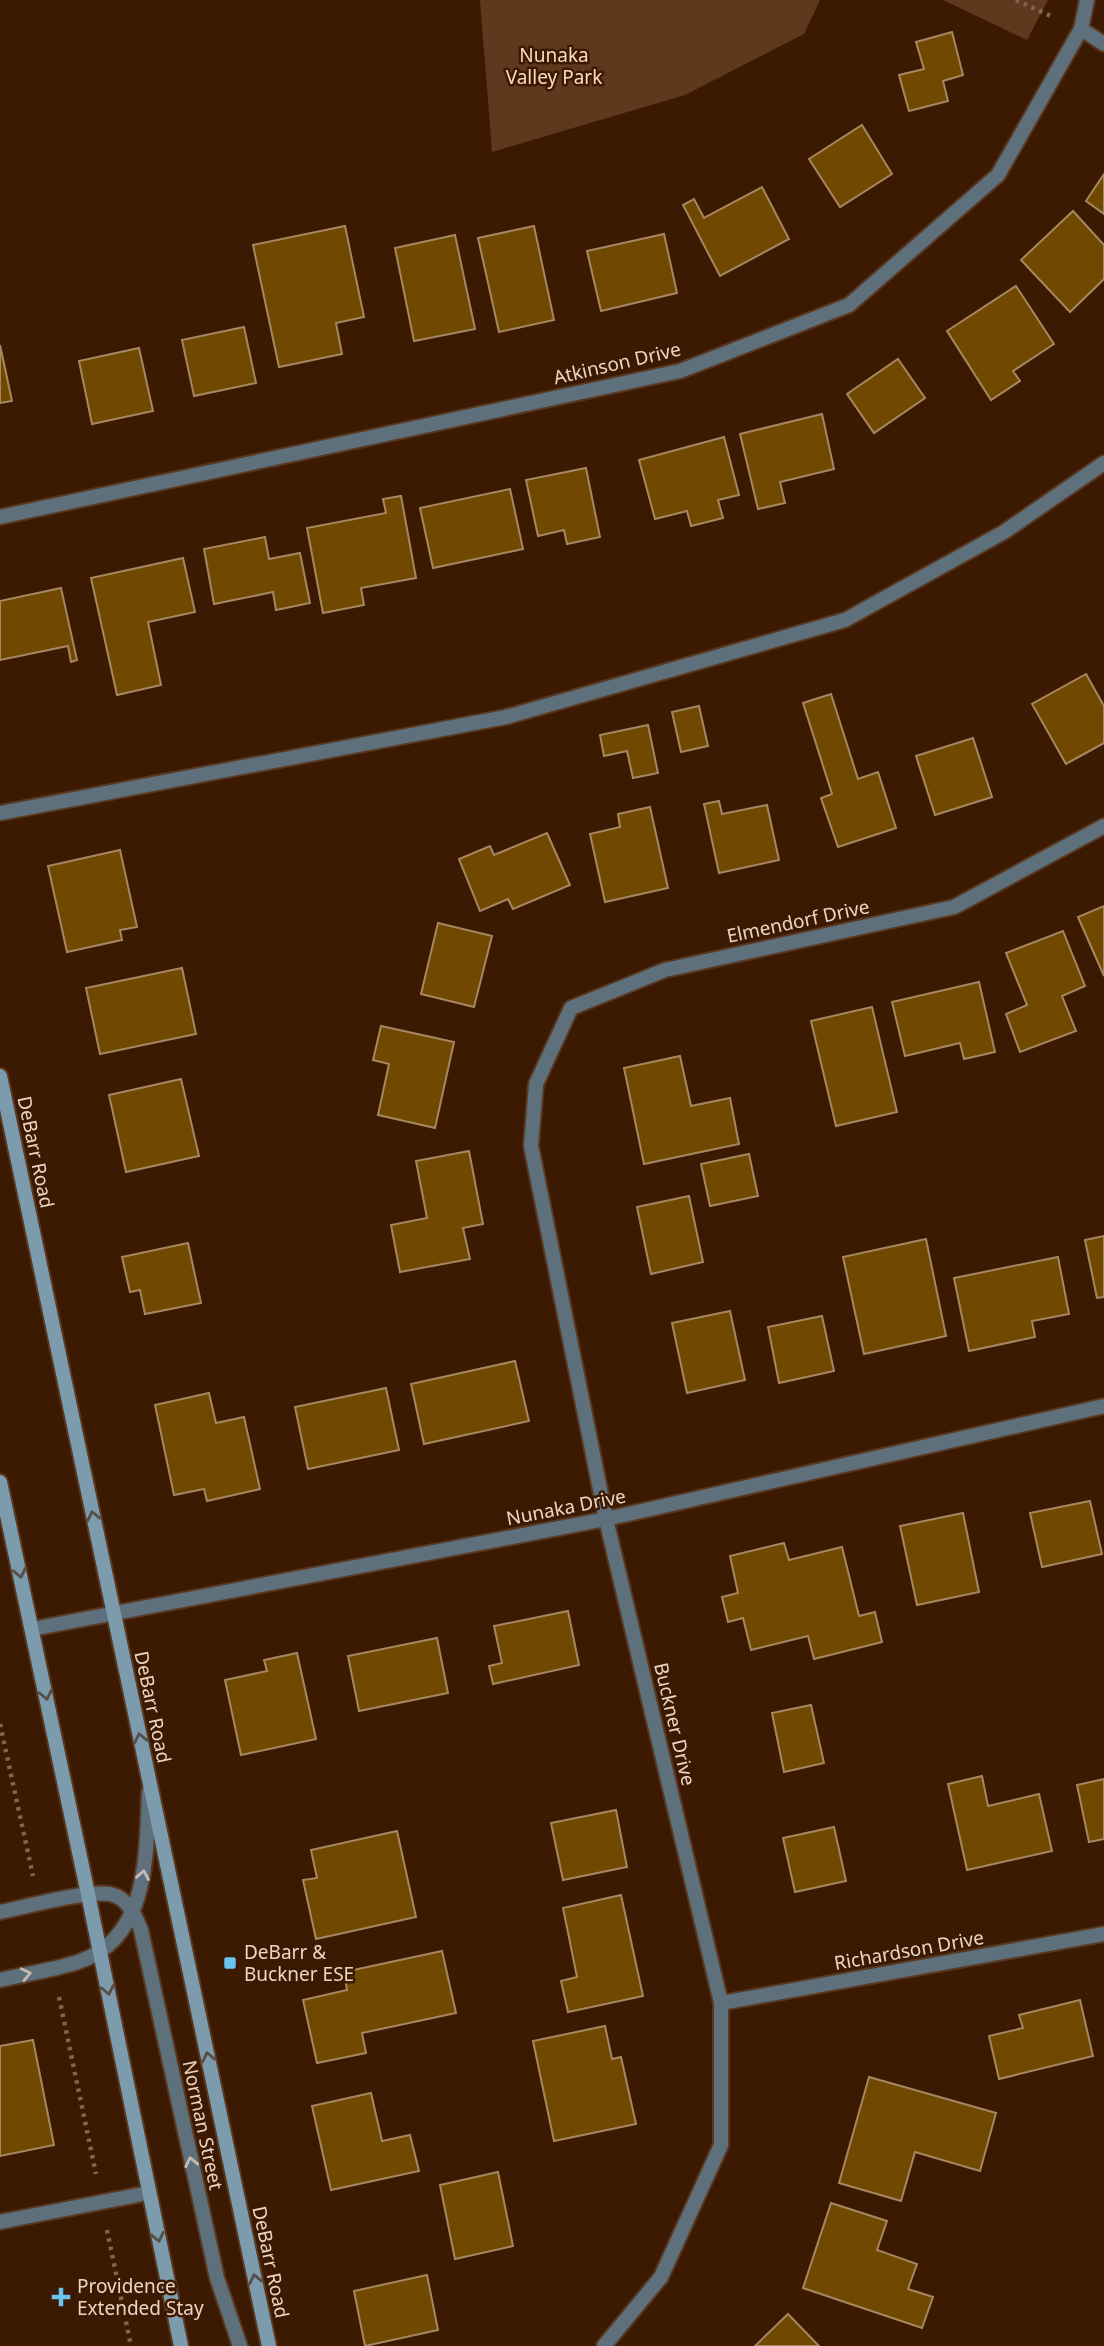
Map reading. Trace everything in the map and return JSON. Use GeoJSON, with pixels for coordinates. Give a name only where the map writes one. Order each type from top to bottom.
{"type":"FeatureCollection","features":[{"type":"Feature","properties":{"kind":"main road","name":"DeBarr Road"},"geometry":{"type":"LineString","coordinates":[[0,1076],[269,2346]]}},
{"type":"Feature","properties":{"kind":"main road"},"geometry":{"type":"LineString","coordinates":[[0,1482],[89,1894],[181,2346]]}},
{"type":"Feature","properties":{"kind":"street","name":"Atkinson Drive"},"geometry":{"type":"LineString","coordinates":[[0,517],[680,370],[849,305],[998,175],[1081,29],[1087,0]]}},
{"type":"Feature","properties":{"kind":"street"},"geometry":{"type":"LineString","coordinates":[[1081,29],[1104,44]]}},
{"type":"Feature","properties":{"kind":"street"},"geometry":{"type":"LineString","coordinates":[[0,813],[506,717],[845,620],[1004,532],[1104,463]]}},
{"type":"Feature","properties":{"kind":"street","name":"Elmendorf Drive"},"geometry":{"type":"LineString","coordinates":[[536,1084],[571,1008],[665,970],[954,907],[1104,826]]}},
{"type":"Feature","properties":{"kind":"street","name":"Buckner Drive"},"geometry":{"type":"LineString","coordinates":[[536,1084],[531,1146],[606,1519],[720,2003],[721,2145],[661,2277],[604,2346]]}},
{"type":"Feature","properties":{"kind":"street","name":"Nunaka Drive"},"geometry":{"type":"LineString","coordinates":[[32,1629],[606,1519],[1104,1406]]}},
{"type":"Feature","properties":{"kind":"street"},"geometry":{"type":"LineString","coordinates":[[0,1980],[81,1961],[100,1951],[121,1934],[134,1911],[144,1876],[149,1781]]}},
{"type":"Feature","properties":{"kind":"street"},"geometry":{"type":"LineString","coordinates":[[0,1912],[89,1894],[110,1894],[134,1911]]}},
{"type":"Feature","properties":{"kind":"street","name":"Norman Street"},"geometry":{"type":"LineString","coordinates":[[134,1911],[144,1943],[217,2278],[240,2346]]}},
{"type":"Feature","properties":{"kind":"street","name":"Richardson Drive"},"geometry":{"type":"LineString","coordinates":[[720,2003],[1104,1934]]}},
{"type":"Feature","properties":{"kind":"street"},"geometry":{"type":"LineString","coordinates":[[0,2222],[148,2193]]}},
{"type":"Feature","properties":{"kind":"path"},"geometry":{"type":"LineString","coordinates":[[1016,0],[1081,29]]}},
{"type":"Feature","properties":{"kind":"path"},"geometry":{"type":"LineString","coordinates":[[0,1724],[33,1875]]}},
{"type":"Feature","properties":{"kind":"path"},"geometry":{"type":"LineString","coordinates":[[56,1986],[131,2346]]}},
{"type":"Feature","properties":{"kind":"green space","name":"Nunaka Valley Park"},"geometry":{"type":"Polygon","coordinates":[[[480,0],[820,0],[804,34],[685,95],[492,152],[480,0]]]}},
{"type":"Feature","properties":{"kind":"green space"},"geometry":{"type":"Polygon","coordinates":[[[943,0],[1048,0],[1027,40],[943,0]]]}},
{"type":"Feature","properties":{"kind":"building"},"geometry":{"type":"Polygon","coordinates":[[[952,32],[963,75],[943,81],[948,101],[909,111],[899,75],[924,69],[916,42],[952,32]]]}},
{"type":"Feature","properties":{"kind":"building"},"geometry":{"type":"Polygon","coordinates":[[[862,125],[892,174],[840,207],[809,159],[862,125]]]}},
{"type":"Feature","properties":{"kind":"building"},"geometry":{"type":"Polygon","coordinates":[[[1104,174],[1104,214],[1086,201],[1104,174]]]}},
{"type":"Feature","properties":{"kind":"building"},"geometry":{"type":"Polygon","coordinates":[[[762,187],[789,239],[720,276],[683,205],[694,199],[704,218],[762,187]]]}},
{"type":"Feature","properties":{"kind":"building"},"geometry":{"type":"Polygon","coordinates":[[[1073,211],[1104,245],[1104,279],[1070,312],[1021,260],[1073,211]]]}},
{"type":"Feature","properties":{"kind":"building"},"geometry":{"type":"Polygon","coordinates":[[[345,226],[364,317],[336,323],[342,354],[279,367],[253,245],[345,226]]]}},
{"type":"Feature","properties":{"kind":"building"},"geometry":{"type":"Polygon","coordinates":[[[534,226],[554,320],[499,332],[478,238],[534,226]]]}},
{"type":"Feature","properties":{"kind":"building"},"geometry":{"type":"Polygon","coordinates":[[[664,234],[677,293],[601,311],[587,251],[664,234]]]}},
{"type":"Feature","properties":{"kind":"building"},"geometry":{"type":"Polygon","coordinates":[[[455,235],[475,329],[414,341],[395,248],[455,235]]]}},
{"type":"Feature","properties":{"kind":"building"},"geometry":{"type":"Polygon","coordinates":[[[1016,286],[1054,344],[1013,371],[1020,381],[991,400],[947,331],[1016,286]]]}},
{"type":"Feature","properties":{"kind":"building"},"geometry":{"type":"Polygon","coordinates":[[[244,327],[256,383],[194,396],[182,340],[244,327]]]}},
{"type":"Feature","properties":{"kind":"building"},"geometry":{"type":"Polygon","coordinates":[[[0,345],[12,401],[0,403],[0,345]]]}},
{"type":"Feature","properties":{"kind":"building"},"geometry":{"type":"Polygon","coordinates":[[[139,348],[153,411],[92,424],[79,361],[139,348]]]}},
{"type":"Feature","properties":{"kind":"building"},"geometry":{"type":"Polygon","coordinates":[[[898,359],[925,398],[874,433],[847,394],[898,359]]]}},
{"type":"Feature","properties":{"kind":"building"},"geometry":{"type":"Polygon","coordinates":[[[822,414],[834,469],[780,482],[785,503],[758,509],[740,434],[822,414]]]}},
{"type":"Feature","properties":{"kind":"building"},"geometry":{"type":"Polygon","coordinates":[[[724,437],[739,495],[718,500],[723,518],[691,526],[687,511],[655,519],[639,460],[724,437]]]}},
{"type":"Feature","properties":{"kind":"building"},"geometry":{"type":"Polygon","coordinates":[[[586,468],[600,537],[567,544],[564,530],[538,536],[526,480],[586,468]]]}},
{"type":"Feature","properties":{"kind":"building"},"geometry":{"type":"Polygon","coordinates":[[[510,489],[523,549],[433,568],[420,508],[510,489]]]}},
{"type":"Feature","properties":{"kind":"building"},"geometry":{"type":"Polygon","coordinates":[[[401,496],[416,578],[361,588],[364,605],[323,613],[307,528],[386,513],[383,499],[401,496]]]}},
{"type":"Feature","properties":{"kind":"building"},"geometry":{"type":"Polygon","coordinates":[[[265,537],[269,559],[300,553],[310,603],[276,610],[273,592],[214,604],[204,549],[265,537]]]}},
{"type":"Feature","properties":{"kind":"building"},"geometry":{"type":"Polygon","coordinates":[[[183,558],[195,612],[148,622],[161,685],[117,695],[91,578],[183,558]]]}},
{"type":"Feature","properties":{"kind":"building"},"geometry":{"type":"Polygon","coordinates":[[[61,588],[77,660],[71,662],[68,646],[0,660],[0,601],[61,588]]]}},
{"type":"Feature","properties":{"kind":"building"},"geometry":{"type":"Polygon","coordinates":[[[1086,674],[1104,706],[1104,743],[1066,764],[1032,704],[1086,674]]]}},
{"type":"Feature","properties":{"kind":"building"},"geometry":{"type":"Polygon","coordinates":[[[831,694],[858,779],[878,772],[896,828],[838,847],[821,798],[832,794],[803,703],[831,694]]]}},
{"type":"Feature","properties":{"kind":"building"},"geometry":{"type":"Polygon","coordinates":[[[699,706],[708,746],[681,752],[672,712],[699,706]]]}},
{"type":"Feature","properties":{"kind":"building"},"geometry":{"type":"Polygon","coordinates":[[[648,725],[658,773],[633,778],[627,751],[604,756],[600,735],[648,725]]]}},
{"type":"Feature","properties":{"kind":"building"},"geometry":{"type":"Polygon","coordinates":[[[973,738],[992,797],[935,815],[916,756],[973,738]]]}},
{"type":"Feature","properties":{"kind":"building"},"geometry":{"type":"Polygon","coordinates":[[[719,801],[722,814],[767,805],[779,860],[719,873],[704,804],[719,801]]]}},
{"type":"Feature","properties":{"kind":"building"},"geometry":{"type":"Polygon","coordinates":[[[650,807],[668,888],[605,902],[590,834],[620,827],[618,814],[650,807]]]}},
{"type":"Feature","properties":{"kind":"building"},"geometry":{"type":"Polygon","coordinates":[[[547,833],[570,885],[513,909],[508,899],[480,911],[459,859],[490,846],[494,855],[547,833]]]}},
{"type":"Feature","properties":{"kind":"building"},"geometry":{"type":"Polygon","coordinates":[[[120,850],[137,927],[120,930],[122,940],[67,952],[48,866],[120,850]]]}},
{"type":"Feature","properties":{"kind":"building"},"geometry":{"type":"Polygon","coordinates":[[[1104,906],[1104,976],[1078,917],[1104,906]]]}},
{"type":"Feature","properties":{"kind":"building"},"geometry":{"type":"Polygon","coordinates":[[[438,923],[492,936],[474,1007],[421,994],[438,923]]]}},
{"type":"Feature","properties":{"kind":"building"},"geometry":{"type":"Polygon","coordinates":[[[1063,931],[1085,986],[1062,996],[1076,1031],[1020,1052],[1006,1014],[1027,1005],[1006,953],[1063,931]]]}},
{"type":"Feature","properties":{"kind":"building"},"geometry":{"type":"Polygon","coordinates":[[[182,968],[196,1034],[100,1054],[86,988],[182,968]]]}},
{"type":"Feature","properties":{"kind":"building"},"geometry":{"type":"Polygon","coordinates":[[[979,982],[995,1052],[964,1059],[960,1043],[905,1056],[892,1002],[979,982]]]}},
{"type":"Feature","properties":{"kind":"building"},"geometry":{"type":"Polygon","coordinates":[[[872,1007],[897,1112],[836,1126],[811,1021],[872,1007]]]}},
{"type":"Feature","properties":{"kind":"building"},"geometry":{"type":"Polygon","coordinates":[[[381,1026],[454,1042],[435,1128],[378,1115],[389,1064],[373,1060],[381,1026]]]}},
{"type":"Feature","properties":{"kind":"building"},"geometry":{"type":"Polygon","coordinates":[[[680,1056],[691,1106],[730,1098],[739,1144],[644,1164],[624,1068],[680,1056]]]}},
{"type":"Feature","properties":{"kind":"building"},"geometry":{"type":"Polygon","coordinates":[[[181,1079],[199,1156],[126,1172],[109,1095],[181,1079]]]}},
{"type":"Feature","properties":{"kind":"building"},"geometry":{"type":"Polygon","coordinates":[[[469,1151],[483,1224],[463,1228],[470,1259],[400,1272],[391,1225],[427,1218],[416,1161],[469,1151]]]}},
{"type":"Feature","properties":{"kind":"building"},"geometry":{"type":"Polygon","coordinates":[[[749,1154],[758,1196],[710,1206],[701,1164],[749,1154]]]}},
{"type":"Feature","properties":{"kind":"building"},"geometry":{"type":"Polygon","coordinates":[[[689,1196],[703,1262],[651,1274],[637,1207],[689,1196]]]}},
{"type":"Feature","properties":{"kind":"building"},"geometry":{"type":"Polygon","coordinates":[[[1104,1236],[1104,1297],[1097,1298],[1085,1240],[1104,1236]]]}},
{"type":"Feature","properties":{"kind":"building"},"geometry":{"type":"Polygon","coordinates":[[[926,1239],[946,1336],[864,1354],[843,1257],[926,1239]]]}},
{"type":"Feature","properties":{"kind":"building"},"geometry":{"type":"Polygon","coordinates":[[[188,1243],[201,1303],[145,1314],[140,1290],[130,1292],[122,1257],[188,1243]]]}},
{"type":"Feature","properties":{"kind":"building"},"geometry":{"type":"Polygon","coordinates":[[[1058,1257],[1069,1314],[1032,1321],[1035,1337],[969,1351],[954,1278],[1058,1257]]]}},
{"type":"Feature","properties":{"kind":"building"},"geometry":{"type":"Polygon","coordinates":[[[730,1311],[745,1380],[687,1393],[672,1323],[730,1311]]]}},
{"type":"Feature","properties":{"kind":"building"},"geometry":{"type":"Polygon","coordinates":[[[822,1316],[834,1371],[779,1383],[768,1327],[822,1316]]]}},
{"type":"Feature","properties":{"kind":"building"},"geometry":{"type":"Polygon","coordinates":[[[515,1361],[529,1421],[424,1444],[411,1384],[515,1361]]]}},
{"type":"Feature","properties":{"kind":"building"},"geometry":{"type":"Polygon","coordinates":[[[386,1388],[399,1450],[308,1469],[295,1407],[386,1388]]]}},
{"type":"Feature","properties":{"kind":"building"},"geometry":{"type":"Polygon","coordinates":[[[209,1393],[216,1423],[244,1417],[260,1489],[207,1501],[204,1489],[174,1495],[155,1405],[209,1393]]]}},
{"type":"Feature","properties":{"kind":"building"},"geometry":{"type":"Polygon","coordinates":[[[1090,1501],[1102,1554],[1042,1567],[1030,1513],[1090,1501]]]}},
{"type":"Feature","properties":{"kind":"building"},"geometry":{"type":"Polygon","coordinates":[[[963,1513],[979,1592],[917,1605],[900,1526],[963,1513]]]}},
{"type":"Feature","properties":{"kind":"building"},"geometry":{"type":"Polygon","coordinates":[[[784,1543],[789,1560],[842,1547],[859,1616],[875,1612],[882,1642],[814,1659],[808,1636],[751,1650],[743,1618],[728,1622],[722,1597],[738,1593],[730,1556],[784,1543]]]}},
{"type":"Feature","properties":{"kind":"building"},"geometry":{"type":"Polygon","coordinates":[[[568,1611],[579,1665],[493,1684],[489,1666],[502,1663],[494,1626],[568,1611]]]}},
{"type":"Feature","properties":{"kind":"building"},"geometry":{"type":"Polygon","coordinates":[[[437,1638],[448,1693],[359,1711],[348,1656],[437,1638]]]}},
{"type":"Feature","properties":{"kind":"building"},"geometry":{"type":"Polygon","coordinates":[[[297,1653],[316,1739],[241,1755],[225,1680],[267,1671],[264,1660],[297,1653]]]}},
{"type":"Feature","properties":{"kind":"building"},"geometry":{"type":"Polygon","coordinates":[[[811,1705],[824,1763],[784,1772],[772,1713],[811,1705]]]}},
{"type":"Feature","properties":{"kind":"building"},"geometry":{"type":"Polygon","coordinates":[[[982,1776],[988,1806],[1039,1794],[1052,1851],[967,1870],[948,1784],[982,1776]]]}},
{"type":"Feature","properties":{"kind":"building"},"geometry":{"type":"Polygon","coordinates":[[[1104,1779],[1104,1839],[1089,1842],[1077,1785],[1104,1779]]]}},
{"type":"Feature","properties":{"kind":"building"},"geometry":{"type":"Polygon","coordinates":[[[616,1810],[627,1867],[563,1880],[551,1823],[616,1810]]]}},
{"type":"Feature","properties":{"kind":"building"},"geometry":{"type":"Polygon","coordinates":[[[834,1827],[846,1881],[795,1892],[783,1838],[834,1827]]]}},
{"type":"Feature","properties":{"kind":"building"},"geometry":{"type":"Polygon","coordinates":[[[397,1831],[416,1917],[316,1939],[303,1880],[317,1878],[311,1850],[397,1831]]]}},
{"type":"Feature","properties":{"kind":"building"},"geometry":{"type":"Polygon","coordinates":[[[621,1895],[643,1996],[568,2012],[561,1981],[577,1977],[563,1908],[621,1895]]]}},
{"type":"Feature","properties":{"kind":"building"},"geometry":{"type":"Polygon","coordinates":[[[442,1951],[456,2013],[362,2033],[366,2053],[317,2063],[303,2000],[347,1990],[344,1972],[442,1951]]]}},
{"type":"Feature","properties":{"kind":"building"},"geometry":{"type":"Polygon","coordinates":[[[1080,2000],[1093,2056],[999,2079],[989,2036],[1023,2028],[1019,2015],[1080,2000]]]}},
{"type":"Feature","properties":{"kind":"building"},"geometry":{"type":"Polygon","coordinates":[[[605,2026],[612,2059],[621,2057],[636,2124],[554,2141],[533,2041],[605,2026]]]}},
{"type":"Feature","properties":{"kind":"building"},"geometry":{"type":"Polygon","coordinates":[[[33,2040],[54,2145],[0,2156],[0,2046],[33,2040]]]}},
{"type":"Feature","properties":{"kind":"building"},"geometry":{"type":"Polygon","coordinates":[[[869,2077],[996,2113],[980,2171],[915,2152],[901,2201],[839,2183],[869,2077]]]}},
{"type":"Feature","properties":{"kind":"building"},"geometry":{"type":"Polygon","coordinates":[[[371,2093],[382,2141],[410,2135],[419,2171],[331,2190],[312,2106],[371,2093]]]}},
{"type":"Feature","properties":{"kind":"building"},"geometry":{"type":"Polygon","coordinates":[[[498,2172],[513,2246],[455,2259],[440,2185],[498,2172]]]}},
{"type":"Feature","properties":{"kind":"building"},"geometry":{"type":"Polygon","coordinates":[[[831,2203],[887,2221],[877,2250],[917,2264],[908,2289],[933,2297],[922,2328],[803,2288],[831,2203]]]}},
{"type":"Feature","properties":{"kind":"building"},"geometry":{"type":"Polygon","coordinates":[[[427,2275],[438,2330],[365,2346],[354,2291],[427,2275]]]}},
{"type":"Feature","properties":{"kind":"building"},"geometry":{"type":"Polygon","coordinates":[[[788,2314],[819,2346],[755,2346],[788,2314]]]}},
{"type":"Feature","properties":{"kind":"place","name":"DeBarr & Buckner ESE"},"geometry":{"type":"Point","coordinates":[230,1963]}},
{"type":"Feature","properties":{"kind":"place","name":"Providence Extended Stay"},"geometry":{"type":"Point","coordinates":[61,2297]}}]}
